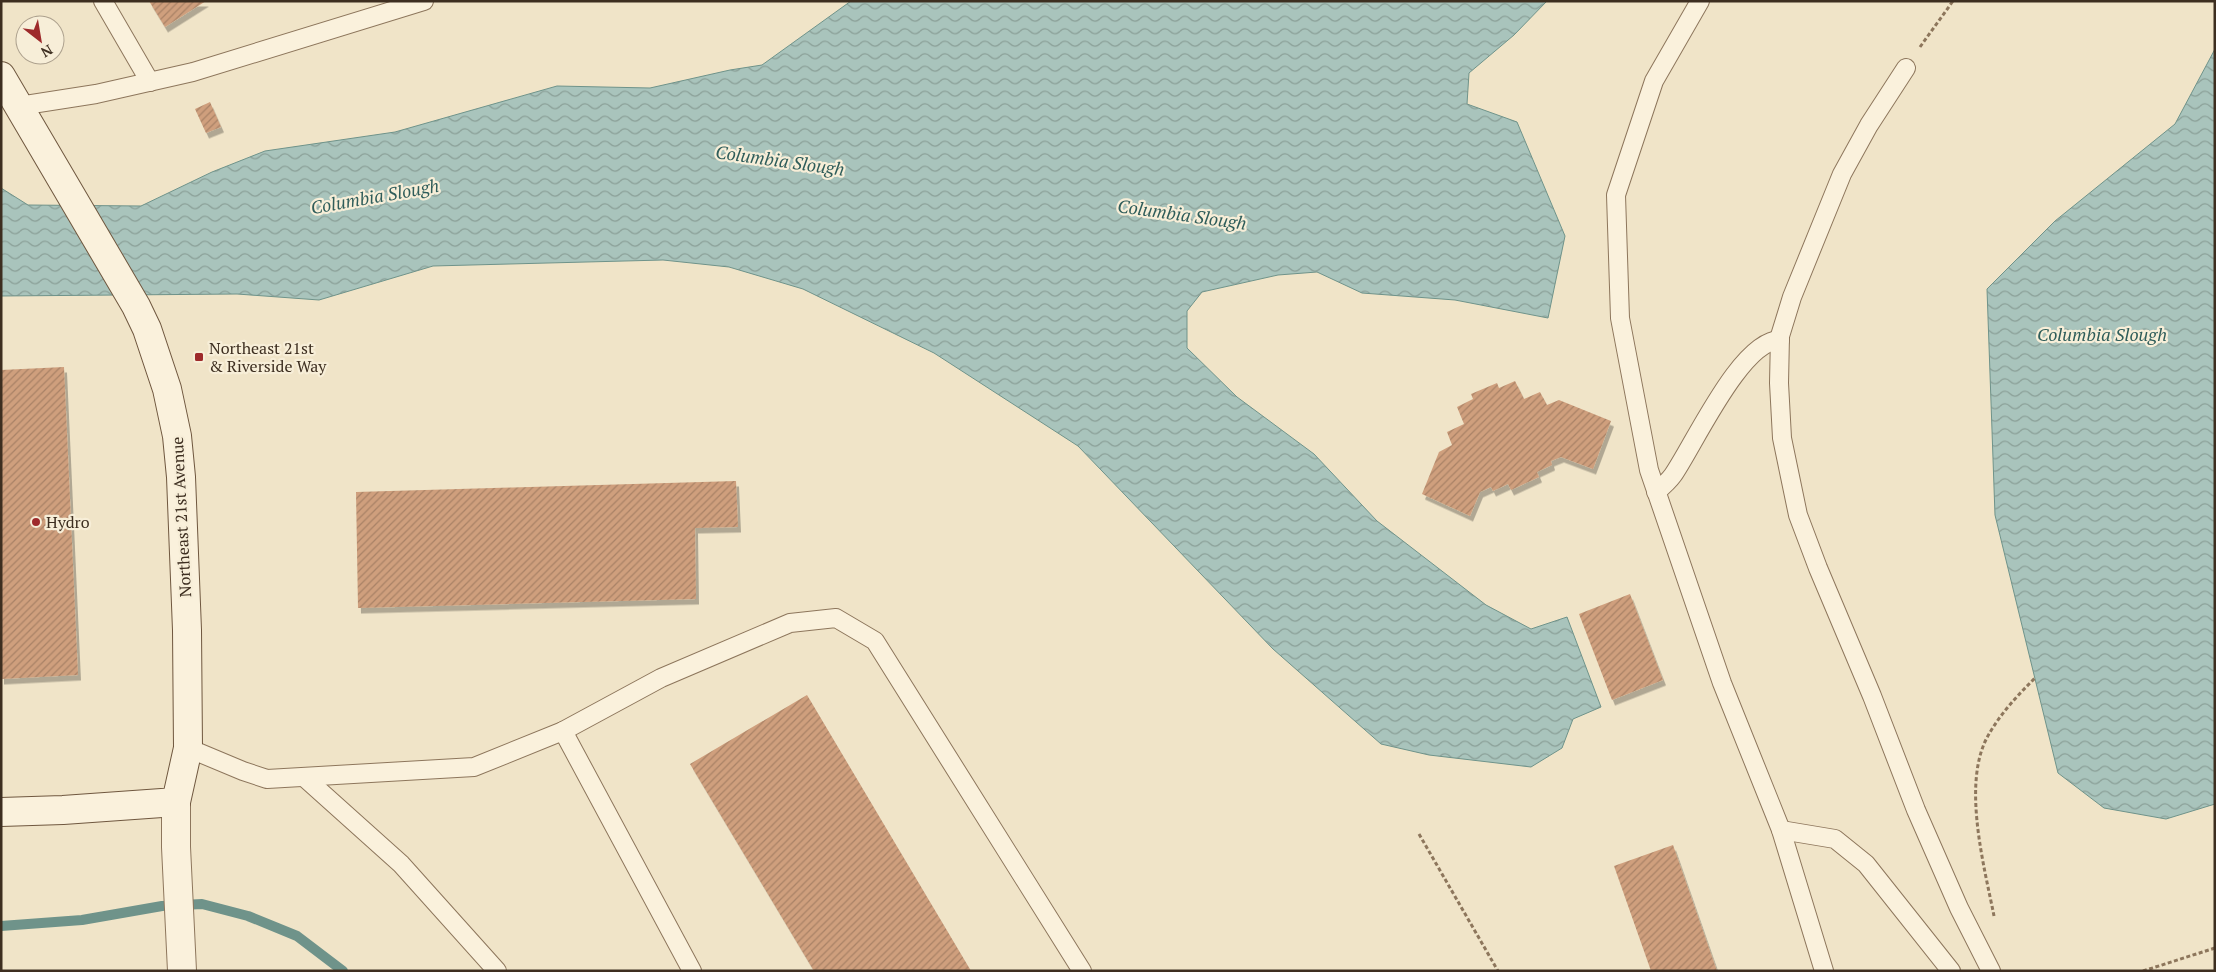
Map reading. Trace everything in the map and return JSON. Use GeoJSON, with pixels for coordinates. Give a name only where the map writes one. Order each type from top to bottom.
{"type":"FeatureCollection","features":[{"type":"Feature","properties":{"kind":"street","name":"Northeast 21st Avenue"},"geometry":{"type":"LineString","coordinates":[[1,76],[136,306],[150,337],[167,389],[177,436],[182,477],[187,630],[188,748],[176,802],[176,846],[182,971]]}},
{"type":"Feature","properties":{"kind":"street"},"geometry":{"type":"LineString","coordinates":[[1,812],[176,802]]}},
{"type":"Feature","properties":{"kind":"lane"},"geometry":{"type":"LineString","coordinates":[[103,1],[150,82]]}},
{"type":"Feature","properties":{"kind":"lane"},"geometry":{"type":"LineString","coordinates":[[22,112],[193,72],[424,1]]}},
{"type":"Feature","properties":{"kind":"lane"},"geometry":{"type":"LineString","coordinates":[[1700,1],[1654,81],[1616,195],[1620,318],[1648,470],[1722,683],[1781,830],[1824,971]]}},
{"type":"Feature","properties":{"kind":"lane"},"geometry":{"type":"LineString","coordinates":[[1906,68],[1869,126],[1842,174],[1792,297],[1780,340],[1779,383],[1782,438],[1798,515],[1818,568],[1872,696],[1916,810],[1958,908],[1991,971]]}},
{"type":"Feature","properties":{"kind":"lane"},"geometry":{"type":"LineString","coordinates":[[1656,492],[1671,477],[1736,372],[1759,347],[1770,340],[1780,340]]}},
{"type":"Feature","properties":{"kind":"lane"},"geometry":{"type":"LineString","coordinates":[[188,748],[230,766],[268,779],[474,767],[563,731],[661,678],[790,623],[836,618],[875,641],[1082,971]]}},
{"type":"Feature","properties":{"kind":"lane"},"geometry":{"type":"LineString","coordinates":[[563,731],[692,971]]}},
{"type":"Feature","properties":{"kind":"lane"},"geometry":{"type":"LineString","coordinates":[[304,777],[401,864],[497,971]]}},
{"type":"Feature","properties":{"kind":"lane"},"geometry":{"type":"LineString","coordinates":[[1781,830],[1835,839],[1866,864],[1951,971]]}},
{"type":"Feature","properties":{"kind":"path"},"geometry":{"type":"LineString","coordinates":[[1906,68],[1953,1]]}},
{"type":"Feature","properties":{"kind":"path"},"geometry":{"type":"LineString","coordinates":[[1996,924],[1978,835],[1975,771],[1988,735],[2010,704],[2035,678]]}},
{"type":"Feature","properties":{"kind":"path"},"geometry":{"type":"LineString","coordinates":[[1419,834],[1498,971]]}},
{"type":"Feature","properties":{"kind":"path"},"geometry":{"type":"LineString","coordinates":[[2143,971],[2215,948]]}},
{"type":"Feature","properties":{"kind":"water"},"geometry":{"type":"Polygon","coordinates":[[[851,1],[1547,1],[1514,35],[1469,73],[1467,104],[1517,122],[1565,236],[1548,318],[1455,300],[1362,293],[1317,272],[1278,275],[1202,292],[1187,311],[1187,348],[1237,397],[1314,454],[1377,521],[1486,605],[1531,629],[1567,617],[1601,707],[1573,719],[1562,748],[1531,767],[1429,755],[1381,744],[1273,649],[1078,446],[934,353],[803,289],[729,267],[663,260],[433,266],[319,300],[237,294],[1,296],[1,188],[28,205],[141,206],[212,172],[265,151],[395,132],[557,86],[650,88],[730,70],[762,65],[851,1]]]}},
{"type":"Feature","properties":{"kind":"water","name":"Columbia Slough"},"geometry":{"type":"Polygon","coordinates":[[[2215,49],[2215,804],[2166,819],[2104,808],[2058,773],[1995,515],[1987,289],[2055,221],[2175,124],[2215,49]]]}},
{"type":"Feature","properties":{"kind":"building"},"geometry":{"type":"Polygon","coordinates":[[[149,1],[206,1],[165,27],[149,1]]]}},
{"type":"Feature","properties":{"kind":"building"},"geometry":{"type":"Polygon","coordinates":[[[210,102],[221,127],[206,133],[195,109],[210,102]]]}},
{"type":"Feature","properties":{"kind":"building","name":"Hydro"},"geometry":{"type":"Polygon","coordinates":[[[64,367],[78,675],[1,679],[1,370],[64,367]]]}},
{"type":"Feature","properties":{"kind":"building"},"geometry":{"type":"Polygon","coordinates":[[[1515,381],[1524,399],[1540,392],[1547,405],[1559,400],[1611,421],[1593,469],[1561,457],[1551,461],[1552,465],[1537,472],[1539,477],[1511,490],[1508,484],[1493,491],[1491,487],[1480,492],[1470,516],[1422,494],[1439,452],[1452,445],[1447,432],[1464,424],[1457,407],[1473,399],[1471,394],[1497,383],[1499,388],[1515,381]]]}},
{"type":"Feature","properties":{"kind":"building"},"geometry":{"type":"Polygon","coordinates":[[[736,481],[738,527],[695,528],[696,599],[358,608],[356,492],[736,481]]]}},
{"type":"Feature","properties":{"kind":"building"},"geometry":{"type":"Polygon","coordinates":[[[1630,594],[1663,680],[1612,700],[1579,614],[1630,594]]]}},
{"type":"Feature","properties":{"kind":"building"},"geometry":{"type":"Polygon","coordinates":[[[807,695],[971,971],[814,971],[690,764],[807,695]]]}},
{"type":"Feature","properties":{"kind":"building"},"geometry":{"type":"Polygon","coordinates":[[[1673,845],[1717,971],[1651,971],[1614,866],[1673,845]]]}},
{"type":"Feature","properties":{"kind":"waterway"},"geometry":{"type":"LineString","coordinates":[[1,926],[82,920],[162,906],[202,904],[248,916],[297,936],[343,971]]}},
{"type":"Feature","properties":{"kind":"place","name":"Northeast 21st & Riverside Way"},"geometry":{"type":"Point","coordinates":[199,357]}},
{"type":"Feature","properties":{"kind":"place","name":"Hydro"},"geometry":{"type":"Point","coordinates":[36,522]}}]}
